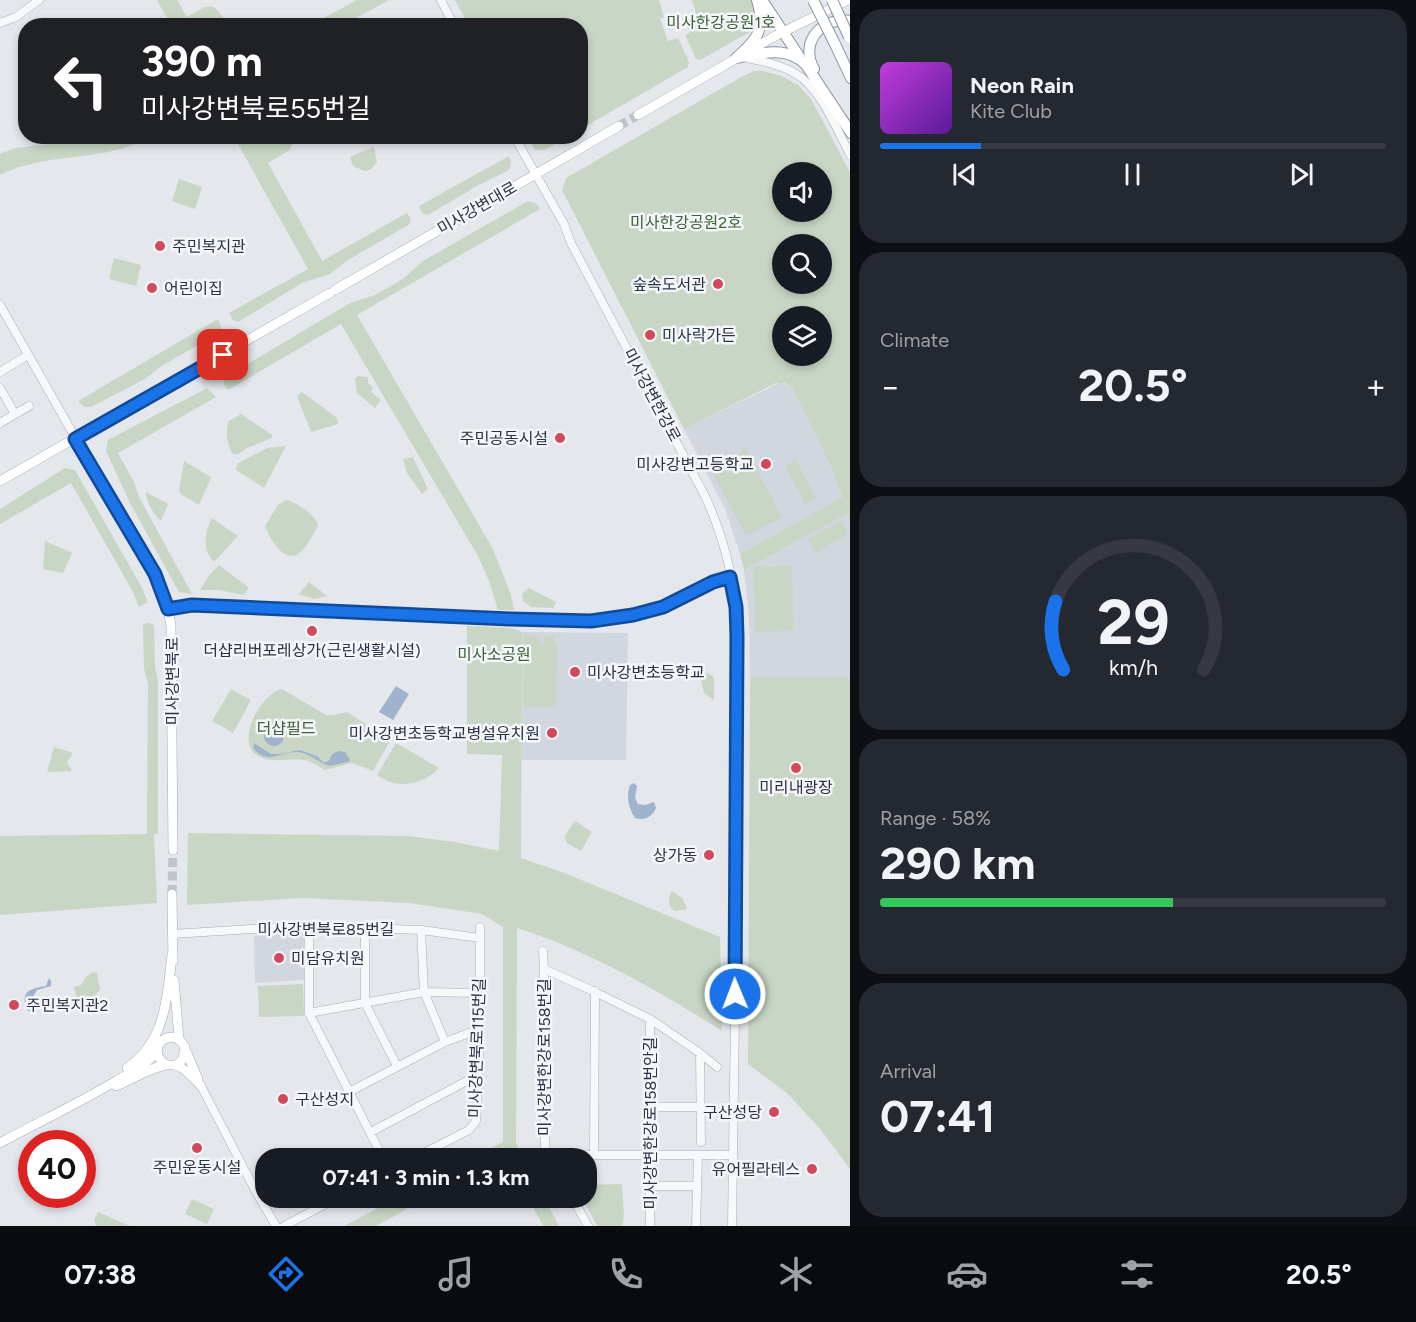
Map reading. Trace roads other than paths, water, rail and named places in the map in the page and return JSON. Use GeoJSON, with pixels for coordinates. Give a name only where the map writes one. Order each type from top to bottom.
{"type":"FeatureCollection","features":[{"type":"Feature","properties":{"kind":"highway"},"geometry":{"type":"LineString","coordinates":[[739,57],[752,44],[760,30],[762,20],[757,0]]}},
{"type":"Feature","properties":{"kind":"highway"},"geometry":{"type":"LineString","coordinates":[[762,0],[842,119]]}},
{"type":"Feature","properties":{"kind":"highway"},"geometry":{"type":"LineString","coordinates":[[813,0],[850,78]]}},
{"type":"Feature","properties":{"kind":"highway"},"geometry":{"type":"LineString","coordinates":[[832,0],[850,38]]}},
{"type":"Feature","properties":{"kind":"highway"},"geometry":{"type":"LineString","coordinates":[[850,21],[833,21],[823,25],[815,34],[810,46],[812,65],[850,133]]}},
{"type":"Feature","properties":{"kind":"highway"},"geometry":{"type":"LineString","coordinates":[[739,57],[770,52],[799,56]]}},
{"type":"Feature","properties":{"kind":"main road"},"geometry":{"type":"LineString","coordinates":[[639,115],[783,32],[848,0]]}},
{"type":"Feature","properties":{"kind":"main road","name":"미사강변대로"},"geometry":{"type":"LineString","coordinates":[[0,482],[620,126]]}},
{"type":"Feature","properties":{"kind":"main road","name":"미사강변북로"},"geometry":{"type":"LineString","coordinates":[[75,439],[155,574],[168,609],[171,626],[173,850]]}},
{"type":"Feature","properties":{"kind":"main road"},"geometry":{"type":"LineString","coordinates":[[172,894],[172,955],[179,1039]]}},
{"type":"Feature","properties":{"kind":"main road"},"geometry":{"type":"LineString","coordinates":[[97,1092],[141,1057],[154,1040],[165,1012],[172,955]]}},
{"type":"Feature","properties":{"kind":"main road"},"geometry":{"type":"LineString","coordinates":[[165,1038],[174,985]]}},
{"type":"Feature","properties":{"kind":"main road"},"geometry":{"type":"LineString","coordinates":[[0,1143],[141,1066],[150,1059],[165,1038],[174,1037],[183,1042],[201,1086]]}},
{"type":"Feature","properties":{"kind":"main road"},"geometry":{"type":"LineString","coordinates":[[157,1050],[159,1059],[182,1068],[201,1086]]}},
{"type":"Feature","properties":{"kind":"main road"},"geometry":{"type":"LineString","coordinates":[[97,1092],[171,1065],[183,1059],[186,1051]]}},
{"type":"Feature","properties":{"kind":"street"},"geometry":{"type":"LineString","coordinates":[[0,23],[16,17],[39,0]]}},
{"type":"Feature","properties":{"kind":"street"},"geometry":{"type":"LineString","coordinates":[[441,0],[450,18]]}},
{"type":"Feature","properties":{"kind":"street"},"geometry":{"type":"LineString","coordinates":[[739,57],[795,73],[809,84],[820,99],[850,156]]}},
{"type":"Feature","properties":{"kind":"street","name":"미사강변한강로"},"geometry":{"type":"LineString","coordinates":[[518,144],[564,224],[571,243],[706,498],[720,534],[736,607],[735,994]]}},
{"type":"Feature","properties":{"kind":"street","name":"미사강변북로"},"geometry":{"type":"LineString","coordinates":[[0,305],[3,316],[75,439]]}},
{"type":"Feature","properties":{"kind":"street"},"geometry":{"type":"LineString","coordinates":[[0,372],[28,356]]}},
{"type":"Feature","properties":{"kind":"street"},"geometry":{"type":"LineString","coordinates":[[0,388],[15,414]]}},
{"type":"Feature","properties":{"kind":"street"},"geometry":{"type":"LineString","coordinates":[[0,423],[29,406]]}},
{"type":"Feature","properties":{"kind":"street"},"geometry":{"type":"LineString","coordinates":[[168,609],[192,605],[596,621],[663,607],[713,582],[730,577]]}},
{"type":"Feature","properties":{"kind":"street"},"geometry":{"type":"LineString","coordinates":[[309,926],[309,1013],[379,1148]]}},
{"type":"Feature","properties":{"kind":"street","name":"미사강변북로85번길"},"geometry":{"type":"LineString","coordinates":[[172,934],[309,926],[421,930],[480,938]]}},
{"type":"Feature","properties":{"kind":"street"},"geometry":{"type":"LineString","coordinates":[[365,927],[365,1003],[397,1066]]}},
{"type":"Feature","properties":{"kind":"street","name":"미사강변북로115번길"},"geometry":{"type":"LineString","coordinates":[[434,1148],[469,1130],[476,1121],[480,1029],[480,927]]}},
{"type":"Feature","properties":{"kind":"street"},"geometry":{"type":"LineString","coordinates":[[421,930],[424,992],[446,1042]]}},
{"type":"Feature","properties":{"kind":"street"},"geometry":{"type":"LineString","coordinates":[[543,951],[544,969]]}},
{"type":"Feature","properties":{"kind":"street","name":"미사강변한강로158번길"},"geometry":{"type":"LineString","coordinates":[[546,1148],[544,969],[595,991],[650,1019],[717,1066]]}},
{"type":"Feature","properties":{"kind":"street"},"geometry":{"type":"LineString","coordinates":[[594,1148],[595,991]]}},
{"type":"Feature","properties":{"kind":"street"},"geometry":{"type":"LineString","coordinates":[[309,1013],[424,992],[480,993]]}},
{"type":"Feature","properties":{"kind":"street"},"geometry":{"type":"LineString","coordinates":[[732,1226],[735,1016]]}},
{"type":"Feature","properties":{"kind":"street","name":"미사강변한강로158번안길"},"geometry":{"type":"LineString","coordinates":[[650,1019],[650,1226]]}},
{"type":"Feature","properties":{"kind":"street"},"geometry":{"type":"LineString","coordinates":[[350,1092],[446,1042],[480,1029]]}},
{"type":"Feature","properties":{"kind":"street"},"geometry":{"type":"LineString","coordinates":[[700,1053],[701,1142]]}},
{"type":"Feature","properties":{"kind":"street"},"geometry":{"type":"LineString","coordinates":[[371,1132],[477,1076]]}},
{"type":"Feature","properties":{"kind":"street"},"geometry":{"type":"LineString","coordinates":[[201,1086],[276,1226]]}},
{"type":"Feature","properties":{"kind":"street"},"geometry":{"type":"LineString","coordinates":[[651,1107],[700,1107]]}},
{"type":"Feature","properties":{"kind":"street"},"geometry":{"type":"LineString","coordinates":[[597,1155],[732,1155]]}},
{"type":"Feature","properties":{"kind":"street"},"geometry":{"type":"LineString","coordinates":[[696,1226],[698,1155]]}},
{"type":"Feature","properties":{"kind":"street"},"geometry":{"type":"LineString","coordinates":[[651,1186],[697,1186]]}},
{"type":"Feature","properties":{"kind":"street"},"geometry":{"type":"LineString","coordinates":[[284,1226],[318,1208]]}},
{"type":"Feature","properties":{"kind":"street"},"geometry":{"type":"LineString","coordinates":[[578,1208],[588,1226]]}},
{"type":"Feature","properties":{"kind":"water"},"geometry":{"type":"Polygon","coordinates":[[[396,686],[409,694],[393,720],[379,712],[396,686]]]}},
{"type":"Feature","properties":{"kind":"water"},"geometry":{"type":"Polygon","coordinates":[[[274,726],[281,729],[284,736],[281,743],[274,746],[267,743],[264,736],[267,729],[274,726]]]}},
{"type":"Feature","properties":{"kind":"water"},"geometry":{"type":"Polygon","coordinates":[[[254,743],[271,754],[299,750],[327,762],[332,754],[338,751],[345,752],[350,760],[330,766],[298,752],[269,757],[258,753],[253,748],[254,743]]]}},
{"type":"Feature","properties":{"kind":"water"},"geometry":{"type":"Polygon","coordinates":[[[634,783],[637,786],[635,798],[638,804],[645,805],[654,802],[656,808],[645,819],[635,818],[629,806],[629,789],[634,783]]]}},
{"type":"Feature","properties":{"kind":"water"},"geometry":{"type":"Polygon","coordinates":[[[49,978],[51,986],[37,990],[33,997],[35,1010],[31,1012],[27,1010],[25,995],[35,988],[46,986],[49,978]]]}},
{"type":"Feature","properties":{"kind":"tunnel"},"geometry":{"type":"LineString","coordinates":[[619,126],[638,115]]}},
{"type":"Feature","properties":{"kind":"tunnel"},"geometry":{"type":"LineString","coordinates":[[172,894],[173,850]]}},
{"type":"Feature","properties":{"kind":"tunnel"},"geometry":{"type":"LineString","coordinates":[[735,994],[735,1016]]}},
{"type":"Feature","properties":{"kind":"place","name":"주민복지관"},"geometry":{"type":"Point","coordinates":[160,246]}},
{"type":"Feature","properties":{"kind":"place","name":"숲속도서관"},"geometry":{"type":"Point","coordinates":[718,284]}},
{"type":"Feature","properties":{"kind":"place","name":"어린이집"},"geometry":{"type":"Point","coordinates":[152,288]}},
{"type":"Feature","properties":{"kind":"place","name":"미사락가든"},"geometry":{"type":"Point","coordinates":[650,335]}},
{"type":"Feature","properties":{"kind":"place","name":"주민공동시설"},"geometry":{"type":"Point","coordinates":[560,438]}},
{"type":"Feature","properties":{"kind":"place","name":"미사강변고등학교"},"geometry":{"type":"Point","coordinates":[766,464]}},
{"type":"Feature","properties":{"kind":"place","name":"더샵리버포레상가(근린생활시설)"},"geometry":{"type":"Point","coordinates":[312,631]}},
{"type":"Feature","properties":{"kind":"place","name":"미사강변초등학교"},"geometry":{"type":"Point","coordinates":[575,672]}},
{"type":"Feature","properties":{"kind":"place","name":"미사강변초등학교병설유치원"},"geometry":{"type":"Point","coordinates":[552,733]}},
{"type":"Feature","properties":{"kind":"place","name":"미리내광장"},"geometry":{"type":"Point","coordinates":[796,768]}},
{"type":"Feature","properties":{"kind":"place","name":"상가동"},"geometry":{"type":"Point","coordinates":[709,855]}},
{"type":"Feature","properties":{"kind":"place","name":"미담유치원"},"geometry":{"type":"Point","coordinates":[279,958]}},
{"type":"Feature","properties":{"kind":"place","name":"주민복지관2"},"geometry":{"type":"Point","coordinates":[14,1005]}},
{"type":"Feature","properties":{"kind":"place","name":"구산성지"},"geometry":{"type":"Point","coordinates":[283,1099]}},
{"type":"Feature","properties":{"kind":"place","name":"구산성당"},"geometry":{"type":"Point","coordinates":[774,1112]}},
{"type":"Feature","properties":{"kind":"place","name":"주민운동시설"},"geometry":{"type":"Point","coordinates":[197,1148]}},
{"type":"Feature","properties":{"kind":"place","name":"유어필라테스"},"geometry":{"type":"Point","coordinates":[812,1169]}},
{"type":"Feature","properties":{"kind":"park label","name":"미사한강공원1호"},"geometry":{"type":"Point","coordinates":[721,22]}},
{"type":"Feature","properties":{"kind":"park label","name":"미사한강공원2호"},"geometry":{"type":"Point","coordinates":[686,222]}},
{"type":"Feature","properties":{"kind":"park label","name":"미사소공원"},"geometry":{"type":"Point","coordinates":[494,654]}},
{"type":"Feature","properties":{"kind":"park label","name":"더샵필드"},"geometry":{"type":"Point","coordinates":[286,728]}}]}
